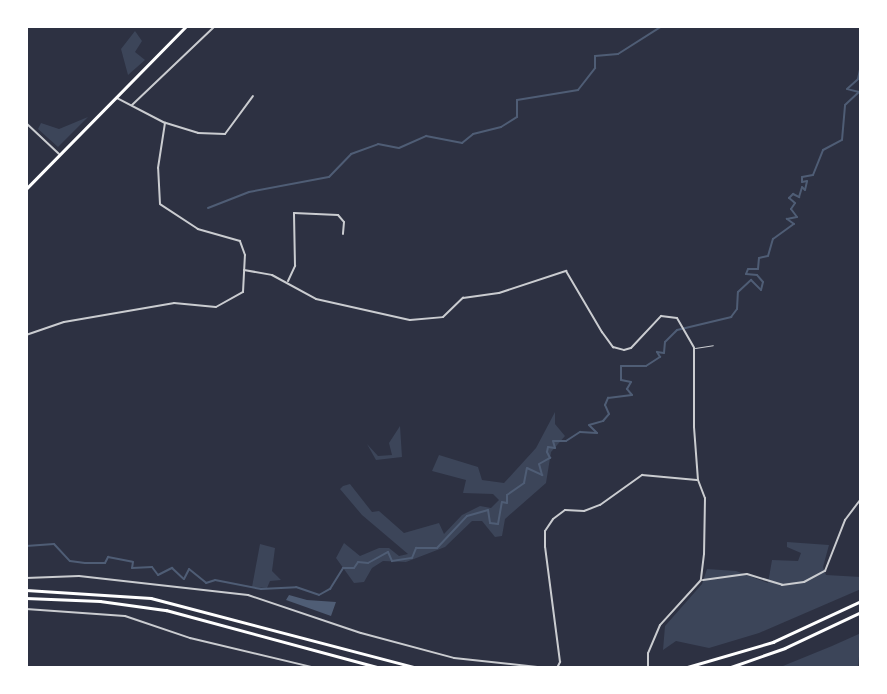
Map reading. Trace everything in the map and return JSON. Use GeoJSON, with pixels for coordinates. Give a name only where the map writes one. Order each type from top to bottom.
{"type":"FeatureCollection","features":[{"type":"Feature","properties":{"kind":"main road"},"geometry":{"type":"LineString","coordinates":[[26,189],[186,26]]}},
{"type":"Feature","properties":{"kind":"main road"},"geometry":{"type":"LineString","coordinates":[[26,590],[111,593],[177,603],[418,668]]}},
{"type":"Feature","properties":{"kind":"main road"},"geometry":{"type":"LineString","coordinates":[[26,598],[166,610],[381,668]]}},
{"type":"Feature","properties":{"kind":"main road"},"geometry":{"type":"LineString","coordinates":[[684,668],[773,642],[861,601]]}},
{"type":"Feature","properties":{"kind":"main road"},"geometry":{"type":"LineString","coordinates":[[728,668],[785,648],[861,612]]}},
{"type":"Feature","properties":{"kind":"street"},"geometry":{"type":"LineString","coordinates":[[131,105],[215,26]]}},
{"type":"Feature","properties":{"kind":"street"},"geometry":{"type":"LineString","coordinates":[[116,97],[165,123],[198,132],[225,134],[253,96]]}},
{"type":"Feature","properties":{"kind":"street"},"geometry":{"type":"LineString","coordinates":[[26,123],[60,155]]}},
{"type":"Feature","properties":{"kind":"street"},"geometry":{"type":"LineString","coordinates":[[26,335],[64,322],[173,303],[223,306],[243,292],[244,247],[235,236],[198,229],[160,204],[158,169],[165,123]]}},
{"type":"Feature","properties":{"kind":"street"},"geometry":{"type":"LineString","coordinates":[[285,282],[292,278],[295,266],[294,213],[338,215],[344,222],[343,234]]}},
{"type":"Feature","properties":{"kind":"street"},"geometry":{"type":"LineString","coordinates":[[244,270],[258,270],[316,299],[410,320],[443,317],[463,299],[499,293],[566,271],[613,346],[631,348],[661,316],[669,314],[683,325],[694,348],[698,480],[705,498],[701,580],[660,625],[648,653],[648,668]]}},
{"type":"Feature","properties":{"kind":"street"},"geometry":{"type":"LineString","coordinates":[[557,668],[560,662],[545,547],[545,531],[553,519],[565,510],[584,511],[600,505],[642,475],[698,480]]}},
{"type":"Feature","properties":{"kind":"street"},"geometry":{"type":"LineString","coordinates":[[701,580],[747,574],[782,585],[804,582],[825,570],[845,520],[861,499]]}},
{"type":"Feature","properties":{"kind":"street"},"geometry":{"type":"LineString","coordinates":[[26,578],[79,576],[248,595],[361,634],[454,658],[547,668]]}},
{"type":"Feature","properties":{"kind":"street"},"geometry":{"type":"LineString","coordinates":[[26,609],[125,615],[190,638],[316,668]]}},
{"type":"Feature","properties":{"kind":"lane"},"geometry":{"type":"LineString","coordinates":[[694,348],[713,345]]}},
{"type":"Feature","properties":{"kind":"shaded area"},"geometry":{"type":"Polygon","coordinates":[[[135,31],[142,41],[135,52],[145,60],[128,75],[121,49],[135,31]]]}},
{"type":"Feature","properties":{"kind":"shaded area"},"geometry":{"type":"Polygon","coordinates":[[[88,117],[58,147],[38,129],[41,123],[59,129],[88,117]]]}},
{"type":"Feature","properties":{"kind":"shaded area"},"geometry":{"type":"Polygon","coordinates":[[[555,412],[555,424],[565,436],[551,452],[546,483],[505,519],[502,536],[495,537],[482,521],[472,521],[445,547],[406,562],[383,561],[372,568],[364,582],[354,583],[336,558],[344,543],[360,556],[379,548],[389,548],[399,556],[408,554],[362,515],[340,489],[343,486],[350,484],[372,512],[379,511],[404,533],[439,523],[444,534],[462,515],[480,506],[491,508],[499,500],[493,494],[463,493],[466,480],[432,471],[439,455],[478,467],[482,480],[504,483],[536,448],[555,412]]]}},
{"type":"Feature","properties":{"kind":"shaded area"},"geometry":{"type":"Polygon","coordinates":[[[400,426],[402,457],[376,460],[367,444],[378,456],[392,455],[389,443],[400,426]]]}},
{"type":"Feature","properties":{"kind":"shaded area"},"geometry":{"type":"Polygon","coordinates":[[[787,542],[829,545],[823,567],[826,575],[861,577],[861,589],[759,633],[709,648],[676,641],[663,650],[665,626],[702,584],[707,569],[736,571],[768,583],[772,560],[798,561],[801,553],[787,547],[787,542]]]}},
{"type":"Feature","properties":{"kind":"shaded area"},"geometry":{"type":"Polygon","coordinates":[[[260,544],[275,548],[272,571],[281,580],[270,581],[267,588],[252,587],[260,544]]]}},
{"type":"Feature","properties":{"kind":"shaded area"},"geometry":{"type":"Polygon","coordinates":[[[289,595],[307,600],[336,602],[331,616],[286,600],[289,595]]]}},
{"type":"Feature","properties":{"kind":"shaded area"},"geometry":{"type":"Polygon","coordinates":[[[861,633],[858,668],[778,668],[832,646],[861,633]]]}},
{"type":"Feature","properties":{"kind":"waterway"},"geometry":{"type":"LineString","coordinates":[[208,208],[249,192],[329,177],[351,154],[378,144],[399,148],[426,136],[462,143],[473,134],[501,127],[517,117],[517,100],[578,90],[595,68],[595,56],[618,54],[662,26]]}},
{"type":"Feature","properties":{"kind":"waterway"},"geometry":{"type":"LineString","coordinates":[[861,52],[861,58]]}},
{"type":"Feature","properties":{"kind":"waterway"},"geometry":{"type":"LineString","coordinates":[[26,546],[54,544],[70,561],[105,563],[108,557],[133,562],[132,568],[152,567],[158,575],[172,568],[184,579],[189,569],[206,583],[215,580],[261,589],[296,587],[319,595],[330,589],[343,568],[354,568],[358,562],[368,563],[388,552],[392,561],[412,558],[416,548],[437,548],[467,516],[488,510],[490,523],[498,524],[502,502],[507,503],[507,495],[524,483],[527,468],[542,475],[539,464],[550,458],[547,452],[548,447],[555,448],[553,441],[566,441],[580,432],[597,433],[589,425],[603,421],[609,414],[605,405],[608,398],[632,395],[627,389],[631,382],[621,380],[621,366],[646,366],[660,357],[657,352],[664,353],[665,342],[677,330],[731,317],[737,309],[738,292],[751,280],[761,290],[763,282],[757,275],[746,274],[748,269],[758,269],[759,258],[768,256],[773,239],[794,224],[787,219],[797,217],[791,209],[795,203],[789,198],[793,194],[799,197],[802,187],[805,190],[807,181],[802,182],[802,177],[813,175],[823,150],[842,140],[845,105],[859,92],[847,89],[858,79],[861,65]]}}]}
